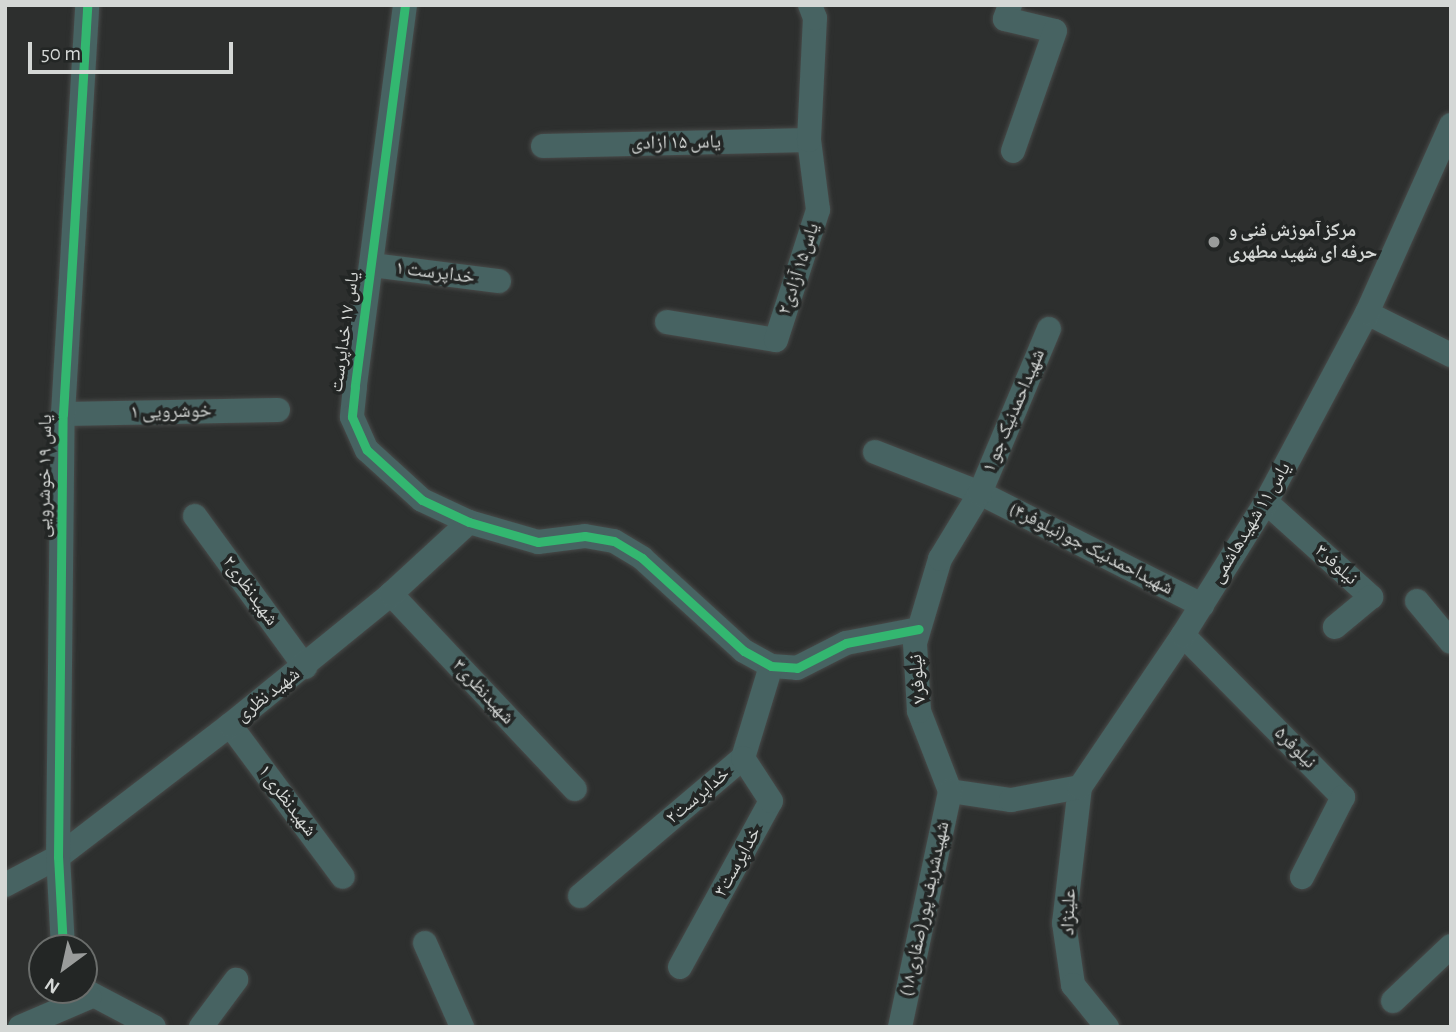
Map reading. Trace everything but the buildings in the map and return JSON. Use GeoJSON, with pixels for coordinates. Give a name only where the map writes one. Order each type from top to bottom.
{"type":"FeatureCollection","features":[{"type":"Feature","properties":{"kind":"street","name":"یاس ۱۹ خوشرویی"},"geometry":{"type":"LineString","coordinates":[[62,934],[58,857],[62,414],[87,5]]}},
{"type":"Feature","properties":{"kind":"street","name":"یاس ۱۷ خداپرست"},"geometry":{"type":"LineString","coordinates":[[405,5],[352,417],[368,450],[394,479],[422,500],[469,522],[538,542],[585,536],[614,541],[642,558],[744,652],[771,666]]}},
{"type":"Feature","properties":{"kind":"street","name":"یاس۱۵ آزادی۲"},"geometry":{"type":"LineString","coordinates":[[667,322],[776,340],[818,210],[809,140],[815,18],[810,5]]}},
{"type":"Feature","properties":{"kind":"street"},"geometry":{"type":"LineString","coordinates":[[1010,5],[1005,19],[1055,31],[1013,151]]}},
{"type":"Feature","properties":{"kind":"street","name":"یاس ۱۱ شهیدهاشمی"},"geometry":{"type":"LineString","coordinates":[[1080,787],[1184,635],[1266,502],[1367,313],[1444,159],[1451,125]]}},
{"type":"Feature","properties":{"kind":"street","name":"یاس ۱۵ ازادی"},"geometry":{"type":"LineString","coordinates":[[543,146],[809,140]]}},
{"type":"Feature","properties":{"kind":"street","name":"خداپرست ۱"},"geometry":{"type":"LineString","coordinates":[[372,265],[499,281]]}},
{"type":"Feature","properties":{"kind":"street"},"geometry":{"type":"LineString","coordinates":[[1367,313],[1451,355]]}},
{"type":"Feature","properties":{"kind":"street","name":"شهیداحمدنیک جو ۱"},"geometry":{"type":"LineString","coordinates":[[980,493],[1049,329]]}},
{"type":"Feature","properties":{"kind":"street","name":"خوشرویی ۱"},"geometry":{"type":"LineString","coordinates":[[62,414],[278,410]]}},
{"type":"Feature","properties":{"kind":"street","name":"شهیداحمدنیک جو(نیلوفر۴)"},"geometry":{"type":"LineString","coordinates":[[875,452],[980,493],[1202,605]]}},
{"type":"Feature","properties":{"kind":"street","name":"نیلوفر۷"},"geometry":{"type":"LineString","coordinates":[[950,791],[919,711],[915,643],[940,559],[980,493]]}},
{"type":"Feature","properties":{"kind":"street","name":"نیلوفر۳"},"geometry":{"type":"LineString","coordinates":[[1266,502],[1371,597],[1335,627]]}},
{"type":"Feature","properties":{"kind":"street","name":"شهیدنظری۲"},"geometry":{"type":"LineString","coordinates":[[195,516],[305,667]]}},
{"type":"Feature","properties":{"kind":"street","name":"شهید نظری"},"geometry":{"type":"LineString","coordinates":[[5,884],[58,857],[230,726],[391,594],[469,522]]}},
{"type":"Feature","properties":{"kind":"street","name":"شهیدنظری۳"},"geometry":{"type":"LineString","coordinates":[[391,594],[575,789]]}},
{"type":"Feature","properties":{"kind":"street"},"geometry":{"type":"LineString","coordinates":[[1417,601],[1451,642]]}},
{"type":"Feature","properties":{"kind":"street"},"geometry":{"type":"LineString","coordinates":[[771,666],[797,668],[846,643],[919,629]]}},
{"type":"Feature","properties":{"kind":"street","name":"نیلوفر۵"},"geometry":{"type":"LineString","coordinates":[[1184,635],[1343,797],[1302,877]]}},
{"type":"Feature","properties":{"kind":"street","name":"خداپرست۲"},"geometry":{"type":"LineString","coordinates":[[580,896],[743,758],[771,666]]}},
{"type":"Feature","properties":{"kind":"street","name":"شهیدنظری ۱"},"geometry":{"type":"LineString","coordinates":[[230,726],[343,877]]}},
{"type":"Feature","properties":{"kind":"street","name":"خداپرست۳"},"geometry":{"type":"LineString","coordinates":[[680,967],[771,801],[743,758]]}},
{"type":"Feature","properties":{"kind":"street"},"geometry":{"type":"LineString","coordinates":[[950,791],[1011,800],[1080,787]]}},
{"type":"Feature","properties":{"kind":"street","name":"علینژاد"},"geometry":{"type":"LineString","coordinates":[[1080,787],[1065,923],[1073,985],[1107,1027]]}},
{"type":"Feature","properties":{"kind":"street","name":"شهیدشریف پور(صفاری۱۸)"},"geometry":{"type":"LineString","coordinates":[[900,1027],[950,791]]}},
{"type":"Feature","properties":{"kind":"street"},"geometry":{"type":"LineString","coordinates":[[425,943],[462,1027]]}},
{"type":"Feature","properties":{"kind":"street"},"geometry":{"type":"LineString","coordinates":[[1394,1001],[1451,946]]}},
{"type":"Feature","properties":{"kind":"street"},"geometry":{"type":"LineString","coordinates":[[201,1027],[236,981]]}},
{"type":"Feature","properties":{"kind":"street"},"geometry":{"type":"LineString","coordinates":[[98,999],[154,1027]]}},
{"type":"Feature","properties":{"kind":"street"},"geometry":{"type":"LineString","coordinates":[[20,1027],[65,1004]]}},
{"type":"Feature","properties":{"kind":"cycle path"},"geometry":{"type":"LineString","coordinates":[[62,934],[58,857],[63,414],[87,5]]}},
{"type":"Feature","properties":{"kind":"cycle path"},"geometry":{"type":"LineString","coordinates":[[405,5],[352,417],[367,450],[422,500],[469,522],[538,542],[585,536],[614,541],[642,558],[744,651],[771,666],[797,668],[846,643],[919,629]]}},
{"type":"Feature","properties":{"kind":"place","name":"مرکز آموزش فنی و حرفه ای شهید مطهری"},"geometry":{"type":"Point","coordinates":[1214,242]}}]}
